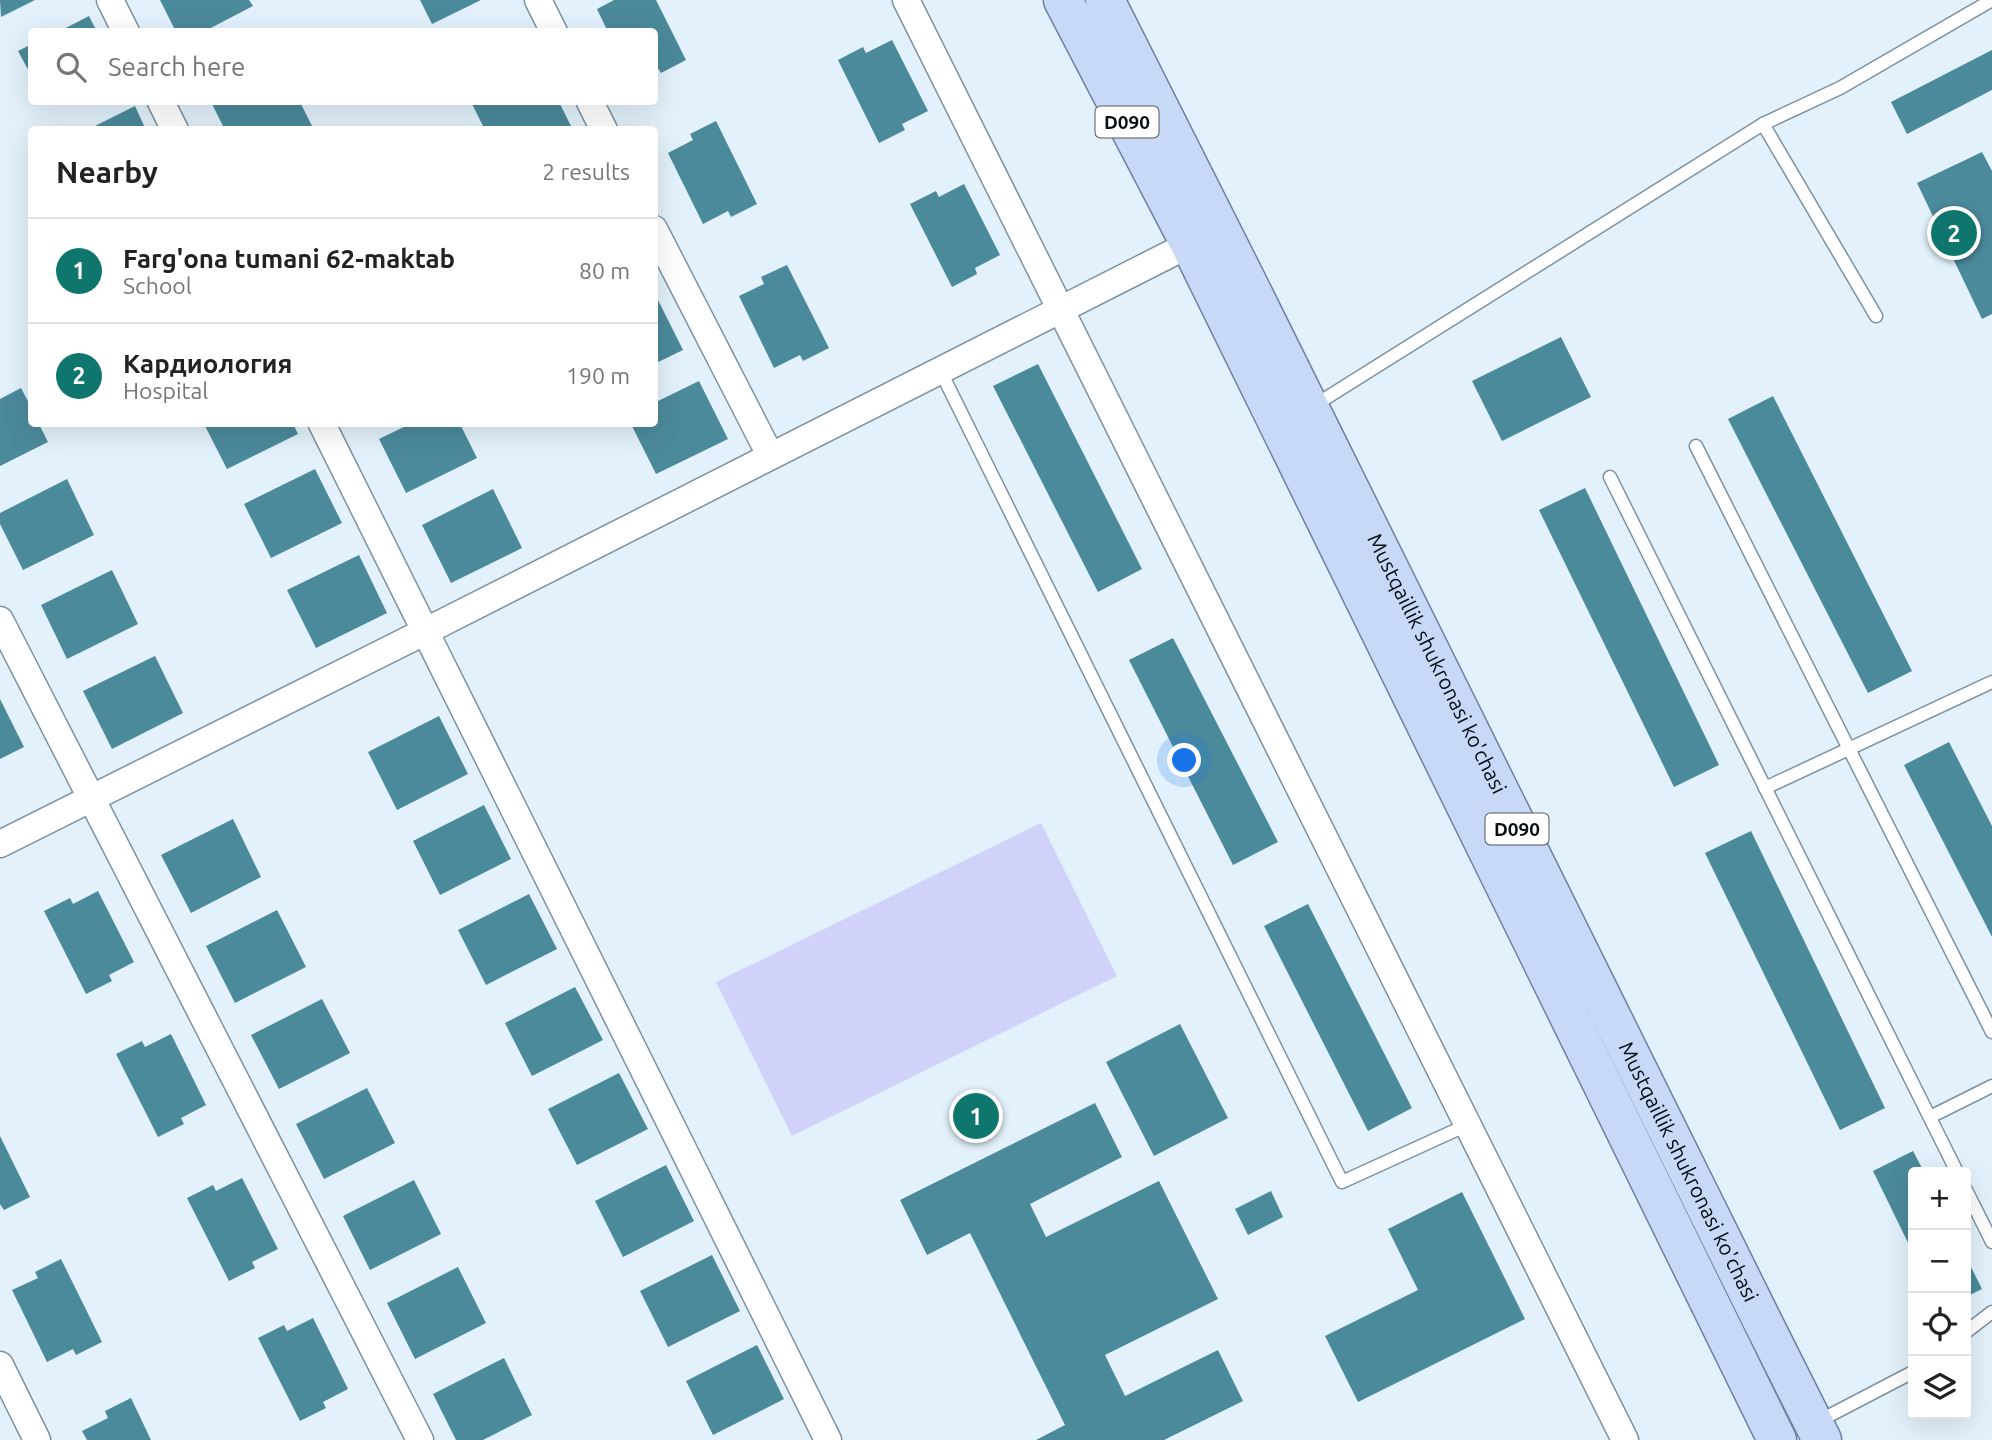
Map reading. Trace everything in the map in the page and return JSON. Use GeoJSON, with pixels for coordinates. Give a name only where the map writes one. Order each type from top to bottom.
{"type":"FeatureCollection","features":[{"type":"Feature","properties":{"kind":"main road","name":"Mustqaillik shukronasi ko'chasi"},"geometry":{"type":"LineString","coordinates":[[1063,0],[1190,244],[1777,1440]]}},
{"type":"Feature","properties":{"kind":"main road","name":"Mustqaillik shukronasi ko'chasi"},"geometry":{"type":"LineString","coordinates":[[1105,0],[1215,216],[1308,409],[1817,1432]]}},
{"type":"Feature","properties":{"kind":"street"},"geometry":{"type":"LineString","coordinates":[[110,0],[124,28]]}},
{"type":"Feature","properties":{"kind":"street"},"geometry":{"type":"LineString","coordinates":[[538,0],[552,28]]}},
{"type":"Feature","properties":{"kind":"street"},"geometry":{"type":"LineString","coordinates":[[906,0],[1625,1440]]}},
{"type":"Feature","properties":{"kind":"street"},"geometry":{"type":"LineString","coordinates":[[162,105],[173,126]]}},
{"type":"Feature","properties":{"kind":"street"},"geometry":{"type":"LineString","coordinates":[[592,105],[602,126]]}},
{"type":"Feature","properties":{"kind":"street"},"geometry":{"type":"LineString","coordinates":[[658,237],[770,455]]}},
{"type":"Feature","properties":{"kind":"street"},"geometry":{"type":"LineString","coordinates":[[0,844],[1190,244]]}},
{"type":"Feature","properties":{"kind":"street"},"geometry":{"type":"LineString","coordinates":[[324,427],[828,1440]]}},
{"type":"Feature","properties":{"kind":"street"},"geometry":{"type":"LineString","coordinates":[[0,620],[420,1440]]}},
{"type":"Feature","properties":{"kind":"street"},"geometry":{"type":"LineString","coordinates":[[0,1365],[37,1440]]}},
{"type":"Feature","properties":{"kind":"lane"},"geometry":{"type":"LineString","coordinates":[[1308,409],[1763,124],[1840,88],[1992,1]]}},
{"type":"Feature","properties":{"kind":"lane"},"geometry":{"type":"LineString","coordinates":[[1763,124],[1876,316]]}},
{"type":"Feature","properties":{"kind":"lane"},"geometry":{"type":"LineString","coordinates":[[940,370],[1342,1182],[1467,1125]]}},
{"type":"Feature","properties":{"kind":"lane"},"geometry":{"type":"LineString","coordinates":[[1696,446],[1992,1032]]}},
{"type":"Feature","properties":{"kind":"lane"},"geometry":{"type":"LineString","coordinates":[[1610,477],[1955,1167]]}},
{"type":"Feature","properties":{"kind":"lane"},"geometry":{"type":"LineString","coordinates":[[1765,788],[1992,682]]}},
{"type":"Feature","properties":{"kind":"lane"},"geometry":{"type":"LineString","coordinates":[[1930,1117],[1992,1086]]}},
{"type":"Feature","properties":{"kind":"lane"},"geometry":{"type":"LineString","coordinates":[[1971,1199],[1992,1242]]}},
{"type":"Feature","properties":{"kind":"lane"},"geometry":{"type":"LineString","coordinates":[[1971,1328],[1992,1312]]}},
{"type":"Feature","properties":{"kind":"lane"},"geometry":{"type":"LineString","coordinates":[[1817,1432],[1908,1376]]}},
{"type":"Feature","properties":{"kind":"shaded area"},"geometry":{"type":"Polygon","coordinates":[[[1041,823],[1117,976],[792,1136],[716,982],[1041,823]]]}},
{"type":"Feature","properties":{"kind":"building"},"geometry":{"type":"Polygon","coordinates":[[[0,0],[35,0],[1,17],[0,0]]]}},
{"type":"Feature","properties":{"kind":"building"},"geometry":{"type":"Polygon","coordinates":[[[160,0],[249,0],[253,6],[211,28],[174,28],[160,0]]]}},
{"type":"Feature","properties":{"kind":"building"},"geometry":{"type":"Polygon","coordinates":[[[420,0],[481,0],[432,24],[420,0]]]}},
{"type":"Feature","properties":{"kind":"building"},"geometry":{"type":"Polygon","coordinates":[[[614,0],[656,0],[686,60],[661,73],[658,68],[658,28],[606,28],[597,9],[614,0]]]}},
{"type":"Feature","properties":{"kind":"building"},"geometry":{"type":"Polygon","coordinates":[[[89,16],[95,28],[66,28],[89,16]]]}},
{"type":"Feature","properties":{"kind":"building"},"geometry":{"type":"Polygon","coordinates":[[[892,40],[928,111],[902,124],[905,130],[879,143],[838,60],[863,47],[866,53],[892,40]]]}},
{"type":"Feature","properties":{"kind":"building"},"geometry":{"type":"Polygon","coordinates":[[[28,46],[28,70],[18,51],[28,46]]]}},
{"type":"Feature","properties":{"kind":"building"},"geometry":{"type":"Polygon","coordinates":[[[1992,50],[1992,90],[1907,134],[1891,102],[1992,50]]]}},
{"type":"Feature","properties":{"kind":"building"},"geometry":{"type":"Polygon","coordinates":[[[212,105],[302,105],[312,126],[223,126],[212,105]]]}},
{"type":"Feature","properties":{"kind":"building"},"geometry":{"type":"Polygon","coordinates":[[[472,105],[560,105],[571,126],[483,126],[472,105]]]}},
{"type":"Feature","properties":{"kind":"building"},"geometry":{"type":"Polygon","coordinates":[[[135,106],[144,126],[95,126],[135,106]]]}},
{"type":"Feature","properties":{"kind":"building"},"geometry":{"type":"Polygon","coordinates":[[[716,121],[757,204],[731,217],[728,211],[703,224],[668,153],[693,140],[690,134],[716,121]]]}},
{"type":"Feature","properties":{"kind":"building"},"geometry":{"type":"Polygon","coordinates":[[[1982,152],[1992,171],[1992,314],[1982,319],[1917,183],[1982,152]]]}},
{"type":"Feature","properties":{"kind":"building"},"geometry":{"type":"Polygon","coordinates":[[[964,184],[1000,255],[975,268],[977,274],[952,287],[910,204],[936,191],[939,197],[964,184]]]}},
{"type":"Feature","properties":{"kind":"building"},"geometry":{"type":"Polygon","coordinates":[[[787,265],[829,348],[803,361],[800,355],[774,368],[739,296],[764,284],[761,277],[787,265]]]}},
{"type":"Feature","properties":{"kind":"building"},"geometry":{"type":"Polygon","coordinates":[[[658,300],[683,350],[658,362],[658,300]]]}},
{"type":"Feature","properties":{"kind":"building"},"geometry":{"type":"Polygon","coordinates":[[[1561,337],[1591,397],[1502,441],[1472,381],[1561,337]]]}},
{"type":"Feature","properties":{"kind":"building"},"geometry":{"type":"Polygon","coordinates":[[[1038,364],[1142,569],[1098,592],[993,386],[1038,364]]]}},
{"type":"Feature","properties":{"kind":"building"},"geometry":{"type":"Polygon","coordinates":[[[699,381],[728,439],[656,474],[632,427],[658,427],[658,401],[699,381]]]}},
{"type":"Feature","properties":{"kind":"building"},"geometry":{"type":"Polygon","coordinates":[[[21,388],[28,401],[28,427],[40,427],[48,442],[0,466],[0,399],[21,388]]]}},
{"type":"Feature","properties":{"kind":"building"},"geometry":{"type":"Polygon","coordinates":[[[1773,396],[1912,671],[1868,693],[1728,419],[1773,396]]]}},
{"type":"Feature","properties":{"kind":"building"},"geometry":{"type":"Polygon","coordinates":[[[206,427],[294,427],[298,434],[227,469],[206,427]]]}},
{"type":"Feature","properties":{"kind":"building"},"geometry":{"type":"Polygon","coordinates":[[[404,427],[462,427],[477,458],[406,493],[379,439],[404,427]]]}},
{"type":"Feature","properties":{"kind":"building"},"geometry":{"type":"Polygon","coordinates":[[[315,469],[342,523],[271,558],[244,504],[315,469]]]}},
{"type":"Feature","properties":{"kind":"building"},"geometry":{"type":"Polygon","coordinates":[[[67,479],[94,535],[23,570],[0,524],[0,513],[67,479]]]}},
{"type":"Feature","properties":{"kind":"building"},"geometry":{"type":"Polygon","coordinates":[[[1585,488],[1719,765],[1674,787],[1539,510],[1585,488]]]}},
{"type":"Feature","properties":{"kind":"building"},"geometry":{"type":"Polygon","coordinates":[[[493,489],[522,548],[451,583],[422,525],[493,489]]]}},
{"type":"Feature","properties":{"kind":"building"},"geometry":{"type":"Polygon","coordinates":[[[359,555],[387,613],[316,648],[287,590],[359,555]]]}},
{"type":"Feature","properties":{"kind":"building"},"geometry":{"type":"Polygon","coordinates":[[[112,570],[138,624],[67,659],[41,605],[112,570]]]}},
{"type":"Feature","properties":{"kind":"building"},"geometry":{"type":"Polygon","coordinates":[[[1173,638],[1278,842],[1233,865],[1129,660],[1173,638]]]}},
{"type":"Feature","properties":{"kind":"building"},"geometry":{"type":"Polygon","coordinates":[[[155,656],[183,713],[112,749],[83,691],[155,656]]]}},
{"type":"Feature","properties":{"kind":"building"},"geometry":{"type":"Polygon","coordinates":[[[0,699],[24,747],[0,759],[0,699]]]}},
{"type":"Feature","properties":{"kind":"building"},"geometry":{"type":"Polygon","coordinates":[[[439,716],[468,774],[397,810],[368,752],[439,716]]]}},
{"type":"Feature","properties":{"kind":"building"},"geometry":{"type":"Polygon","coordinates":[[[1949,742],[1992,826],[1992,937],[1904,765],[1949,742]]]}},
{"type":"Feature","properties":{"kind":"building"},"geometry":{"type":"Polygon","coordinates":[[[484,805],[511,859],[440,895],[413,841],[484,805]]]}},
{"type":"Feature","properties":{"kind":"building"},"geometry":{"type":"Polygon","coordinates":[[[233,819],[261,877],[191,913],[161,855],[233,819]]]}},
{"type":"Feature","properties":{"kind":"building"},"geometry":{"type":"Polygon","coordinates":[[[1751,831],[1885,1108],[1840,1130],[1705,853],[1751,831]]]}},
{"type":"Feature","properties":{"kind":"building"},"geometry":{"type":"Polygon","coordinates":[[[98,891],[134,962],[109,975],[112,981],[86,994],[44,911],[70,898],[73,904],[98,891]]]}},
{"type":"Feature","properties":{"kind":"building"},"geometry":{"type":"Polygon","coordinates":[[[529,894],[557,949],[486,985],[458,930],[529,894]]]}},
{"type":"Feature","properties":{"kind":"building"},"geometry":{"type":"Polygon","coordinates":[[[1308,904],[1412,1108],[1368,1131],[1264,926],[1308,904]]]}},
{"type":"Feature","properties":{"kind":"building"},"geometry":{"type":"Polygon","coordinates":[[[277,910],[306,967],[235,1003],[206,946],[277,910]]]}},
{"type":"Feature","properties":{"kind":"building"},"geometry":{"type":"Polygon","coordinates":[[[575,987],[603,1040],[532,1076],[505,1023],[575,987]]]}},
{"type":"Feature","properties":{"kind":"building"},"geometry":{"type":"Polygon","coordinates":[[[322,999],[350,1053],[279,1089],[251,1035],[322,999]]]}},
{"type":"Feature","properties":{"kind":"building"},"geometry":{"type":"Polygon","coordinates":[[[1180,1024],[1228,1118],[1154,1156],[1106,1062],[1180,1024]]]}},
{"type":"Feature","properties":{"kind":"building"},"geometry":{"type":"Polygon","coordinates":[[[171,1034],[206,1105],[181,1118],[184,1124],[158,1137],[116,1054],[142,1041],[145,1047],[171,1034]]]}},
{"type":"Feature","properties":{"kind":"building"},"geometry":{"type":"Polygon","coordinates":[[[619,1073],[648,1129],[577,1165],[548,1109],[619,1073]]]}},
{"type":"Feature","properties":{"kind":"building"},"geometry":{"type":"Polygon","coordinates":[[[367,1088],[395,1143],[324,1179],[296,1124],[367,1088]]]}},
{"type":"Feature","properties":{"kind":"building"},"geometry":{"type":"Polygon","coordinates":[[[1095,1103],[1122,1157],[1030,1204],[1046,1237],[1159,1181],[1218,1299],[1105,1355],[1125,1396],[1218,1350],[1243,1401],[1164,1440],[1036,1440],[1065,1425],[970,1233],[927,1255],[900,1200],[1095,1103]]]}},
{"type":"Feature","properties":{"kind":"building"},"geometry":{"type":"Polygon","coordinates":[[[0,1136],[30,1197],[4,1210],[0,1204],[0,1136]]]}},
{"type":"Feature","properties":{"kind":"building"},"geometry":{"type":"Polygon","coordinates":[[[1913,1151],[1921,1167],[1908,1167],[1908,1243],[1873,1171],[1913,1151]]]}},
{"type":"Feature","properties":{"kind":"building"},"geometry":{"type":"Polygon","coordinates":[[[666,1165],[694,1221],[623,1257],[595,1201],[666,1165]]]}},
{"type":"Feature","properties":{"kind":"building"},"geometry":{"type":"Polygon","coordinates":[[[242,1178],[278,1249],[252,1262],[255,1268],[229,1281],[187,1198],[213,1185],[216,1191],[242,1178]]]}},
{"type":"Feature","properties":{"kind":"building"},"geometry":{"type":"Polygon","coordinates":[[[414,1180],[441,1234],[370,1270],[343,1216],[414,1180]]]}},
{"type":"Feature","properties":{"kind":"building"},"geometry":{"type":"Polygon","coordinates":[[[1271,1191],[1283,1217],[1248,1235],[1235,1209],[1271,1191]]]}},
{"type":"Feature","properties":{"kind":"building"},"geometry":{"type":"Polygon","coordinates":[[[1462,1192],[1525,1319],[1358,1402],[1325,1336],[1418,1290],[1388,1229],[1462,1192]]]}},
{"type":"Feature","properties":{"kind":"building"},"geometry":{"type":"Polygon","coordinates":[[[712,1255],[740,1311],[668,1347],[640,1291],[712,1255]]]}},
{"type":"Feature","properties":{"kind":"building"},"geometry":{"type":"Polygon","coordinates":[[[61,1259],[102,1342],[76,1355],[73,1349],[47,1362],[12,1290],[38,1278],[35,1272],[61,1259]]]}},
{"type":"Feature","properties":{"kind":"building"},"geometry":{"type":"Polygon","coordinates":[[[458,1267],[486,1323],[415,1359],[387,1303],[458,1267]]]}},
{"type":"Feature","properties":{"kind":"building"},"geometry":{"type":"Polygon","coordinates":[[[1971,1267],[1982,1289],[1971,1294],[1971,1267]]]}},
{"type":"Feature","properties":{"kind":"building"},"geometry":{"type":"Polygon","coordinates":[[[313,1318],[348,1389],[323,1402],[326,1408],[300,1421],[258,1338],[284,1325],[287,1331],[313,1318]]]}},
{"type":"Feature","properties":{"kind":"building"},"geometry":{"type":"Polygon","coordinates":[[[757,1345],[784,1399],[713,1435],[686,1381],[757,1345]]]}},
{"type":"Feature","properties":{"kind":"building"},"geometry":{"type":"Polygon","coordinates":[[[504,1358],[532,1415],[483,1440],[456,1440],[433,1394],[504,1358]]]}},
{"type":"Feature","properties":{"kind":"building"},"geometry":{"type":"Polygon","coordinates":[[[131,1398],[151,1440],[87,1440],[82,1431],[108,1418],[105,1411],[131,1398]]]}},
{"type":"Feature","properties":{"kind":"place","name":"Кардиология"},"geometry":{"type":"Point","coordinates":[1954,233]}},
{"type":"Feature","properties":{"kind":"place","name":"Farg'ona tumani 62-maktab"},"geometry":{"type":"Point","coordinates":[976,1116]}}]}
